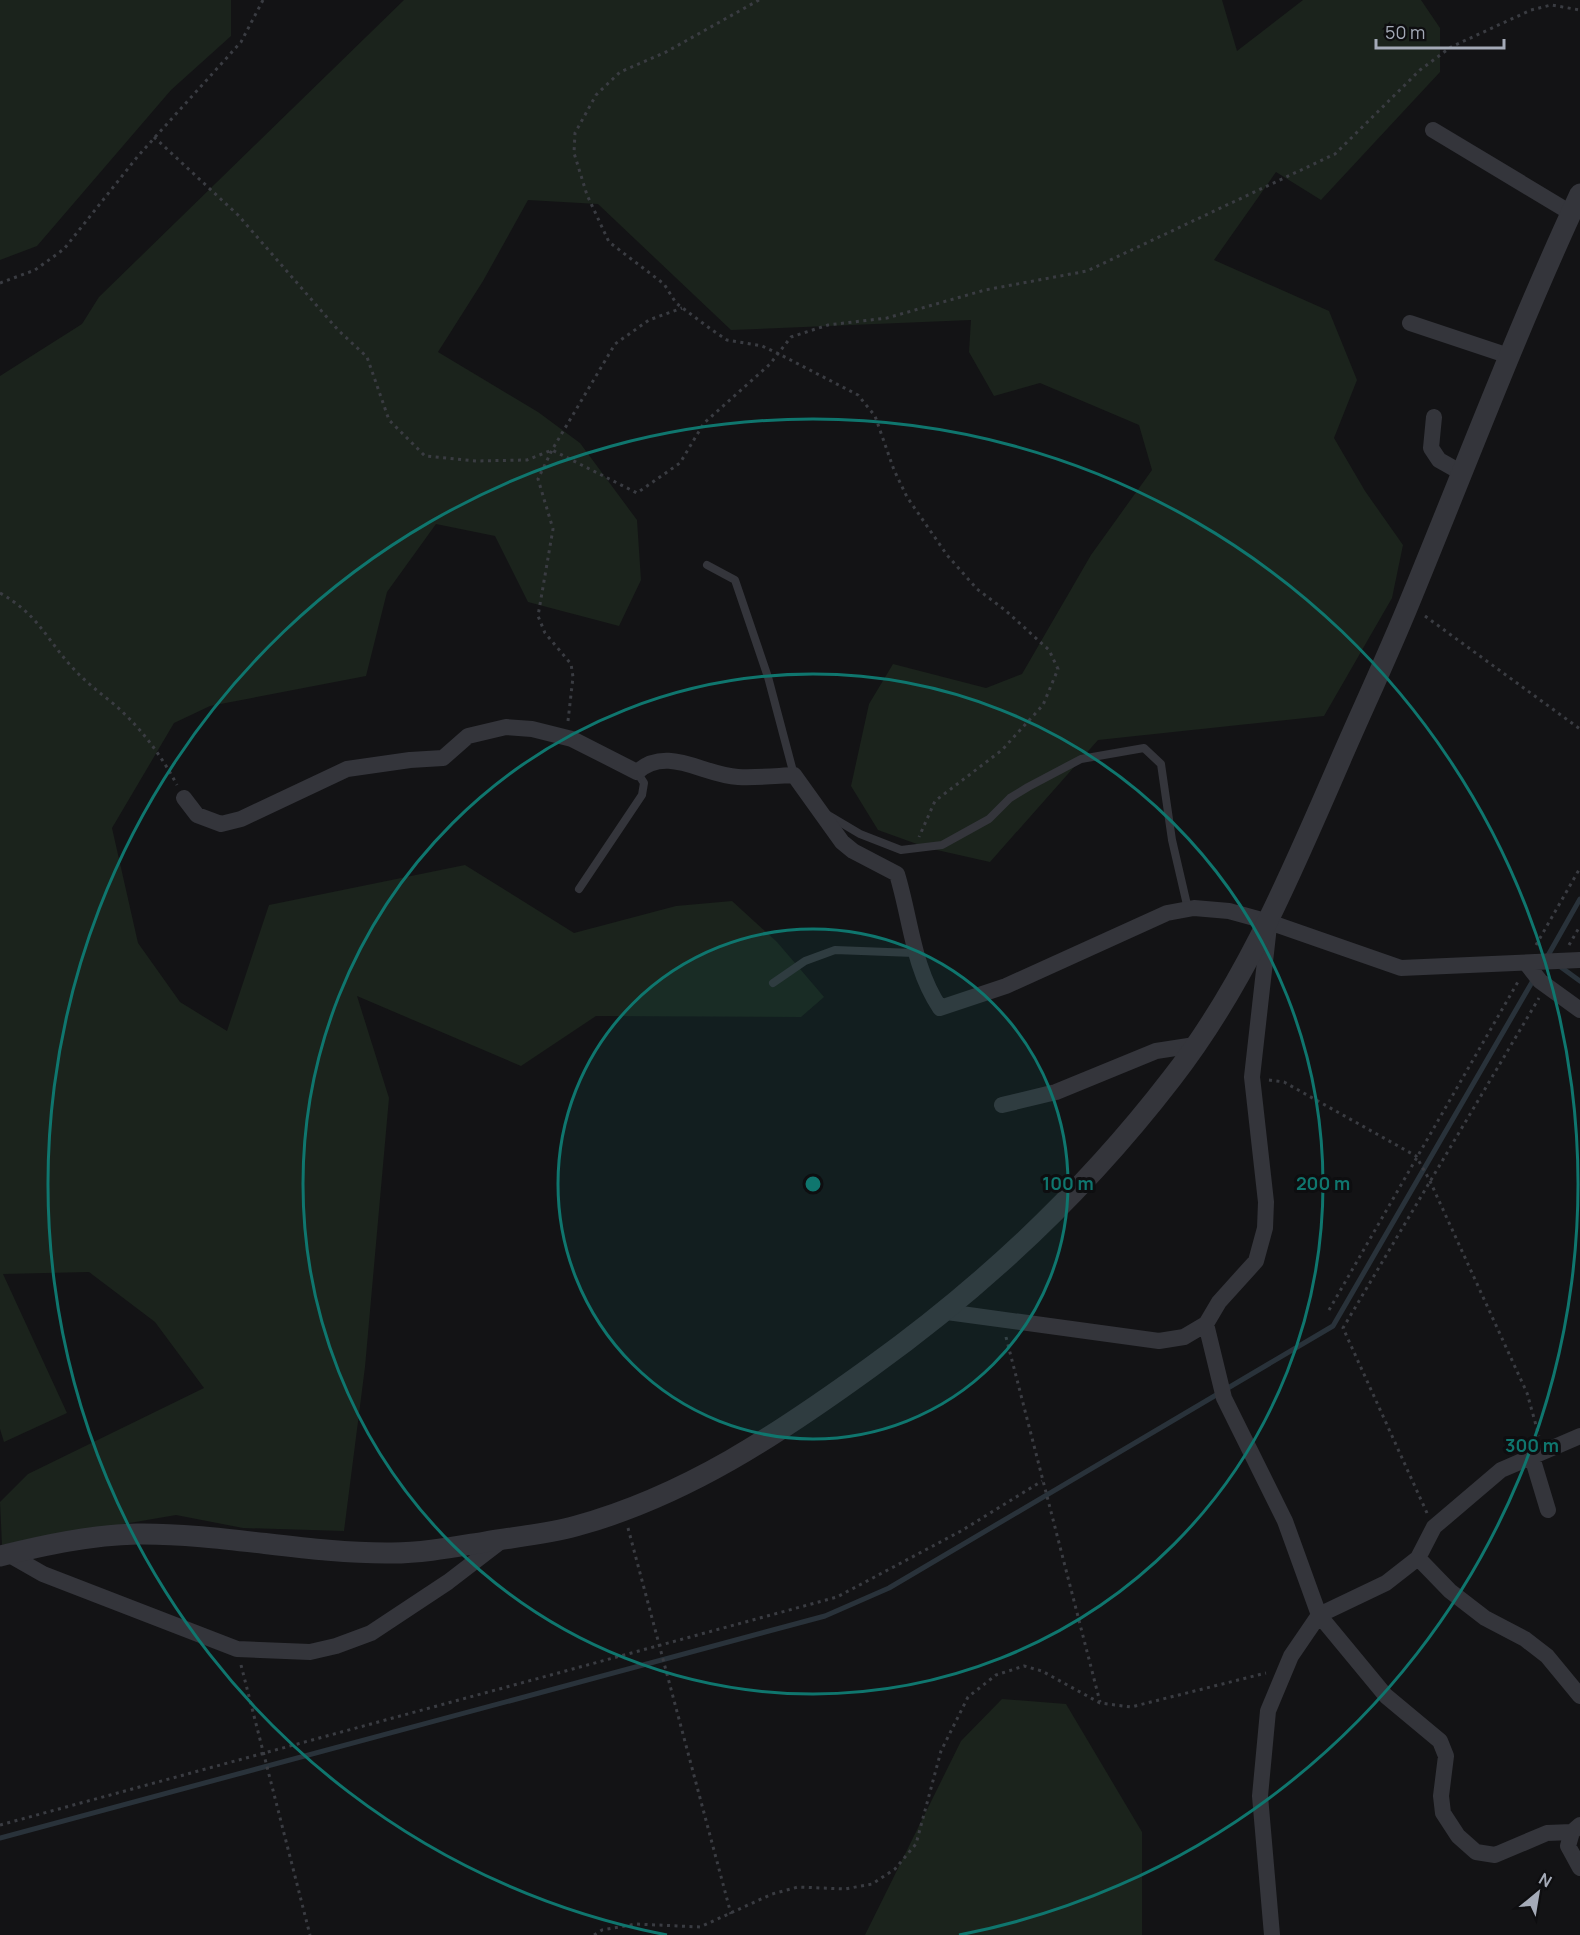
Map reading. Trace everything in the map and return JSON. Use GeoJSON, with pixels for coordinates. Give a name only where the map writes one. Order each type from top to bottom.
{"type":"FeatureCollection","features":[{"type":"Feature","properties":{"kind":"street"},"geometry":{"type":"LineString","coordinates":[[4,1555],[73,1541],[132,1534],[178,1535],[324,1550],[397,1554],[505,1539],[576,1526],[670,1492],[758,1446],[798,1421],[947,1312],[1063,1205],[1167,1085],[1195,1045],[1269,922],[1408,605],[1509,357],[1576,203],[1432,130]]}},
{"type":"Feature","properties":{"kind":"street"},"geometry":{"type":"LineString","coordinates":[[1410,323],[1509,357]]}},
{"type":"Feature","properties":{"kind":"street"},"geometry":{"type":"LineString","coordinates":[[1434,417],[1431,448],[1439,460],[1462,473]]}},
{"type":"Feature","properties":{"kind":"street"},"geometry":{"type":"LineString","coordinates":[[183,798],[197,815],[221,824],[242,819],[347,769],[442,758],[468,736],[506,727],[532,729],[566,737],[637,772],[646,764],[671,759],[699,769],[736,777],[794,775],[842,842],[853,851],[897,874],[914,953],[931,995],[940,1008],[1006,986],[1167,913],[1188,909],[1229,911],[1269,922],[1401,968],[1580,960]]}},
{"type":"Feature","properties":{"kind":"street"},"geometry":{"type":"LineString","coordinates":[[947,1312],[1159,1341],[1184,1337],[1206,1324],[1219,1302],[1256,1261],[1265,1228],[1266,1202],[1252,1077],[1269,922]]}},
{"type":"Feature","properties":{"kind":"street"},"geometry":{"type":"LineString","coordinates":[[1526,963],[1546,986],[1580,1010]]}},
{"type":"Feature","properties":{"kind":"street"},"geometry":{"type":"LineString","coordinates":[[1002,1105],[1056,1092],[1156,1051],[1195,1045]]}},
{"type":"Feature","properties":{"kind":"street"},"geometry":{"type":"LineString","coordinates":[[1206,1324],[1224,1398],[1285,1521],[1319,1615],[1386,1696],[1440,1741],[1446,1756],[1441,1796],[1443,1813],[1458,1836],[1476,1851],[1496,1855],[1547,1833],[1576,1829]]}},
{"type":"Feature","properties":{"kind":"street"},"geometry":{"type":"LineString","coordinates":[[1272,1935],[1260,1796],[1269,1712],[1291,1656],[1319,1615],[1386,1583],[1418,1558],[1434,1527],[1501,1470],[1580,1436]]}},
{"type":"Feature","properties":{"kind":"street"},"geometry":{"type":"LineString","coordinates":[[1538,1454],[1548,1510]]}},
{"type":"Feature","properties":{"kind":"street"},"geometry":{"type":"LineString","coordinates":[[4,1555],[43,1574],[237,1648],[310,1652],[336,1646],[371,1633],[448,1582],[505,1539]]}},
{"type":"Feature","properties":{"kind":"street"},"geometry":{"type":"LineString","coordinates":[[1418,1558],[1450,1591],[1477,1611],[1525,1639],[1547,1656],[1580,1696]]}},
{"type":"Feature","properties":{"kind":"street"},"geometry":{"type":"LineString","coordinates":[[1576,1829],[1568,1846],[1580,1868]]}},
{"type":"Feature","properties":{"kind":"lane"},"geometry":{"type":"LineString","coordinates":[[707,565],[735,580],[768,677],[794,775]]}},
{"type":"Feature","properties":{"kind":"lane"},"geometry":{"type":"LineString","coordinates":[[819,810],[860,834],[901,850],[942,845],[980,825],[1028,787],[1081,759],[1144,748],[1161,764],[1172,840],[1188,909]]}},
{"type":"Feature","properties":{"kind":"lane"},"geometry":{"type":"LineString","coordinates":[[579,889],[642,795],[644,783],[637,772]]}},
{"type":"Feature","properties":{"kind":"lane"},"geometry":{"type":"LineString","coordinates":[[773,983],[805,961],[835,950],[914,953]]}},
{"type":"Feature","properties":{"kind":"path"},"geometry":{"type":"LineString","coordinates":[[0,283],[35,270],[64,249],[154,137],[241,42],[263,0]]}},
{"type":"Feature","properties":{"kind":"path"},"geometry":{"type":"LineString","coordinates":[[759,0],[666,52],[620,72],[596,95],[576,133],[574,153],[579,172],[609,242],[664,284],[682,308],[727,340],[762,346],[858,395],[875,416],[894,470],[907,497],[947,555],[977,589],[1005,610],[1049,650],[1058,669],[1043,705],[1002,750],[935,801],[926,816],[915,850]]}},
{"type":"Feature","properties":{"kind":"path"},"geometry":{"type":"LineString","coordinates":[[154,137],[238,215],[338,330],[367,357],[389,420],[425,456],[476,461],[527,460],[552,450],[638,494],[680,463],[705,423],[779,354],[791,337],[828,325],[888,318],[985,290],[1088,271],[1335,153],[1420,70],[1451,47],[1531,10],[1551,5],[1580,10]]}},
{"type":"Feature","properties":{"kind":"path"},"geometry":{"type":"LineString","coordinates":[[566,737],[573,677],[571,664],[544,633],[538,616],[553,528],[538,479],[552,450],[615,344],[648,320],[682,308]]}},
{"type":"Feature","properties":{"kind":"path"},"geometry":{"type":"LineString","coordinates":[[0,593],[34,616],[70,665],[98,693],[115,705],[160,754],[183,798]]}},
{"type":"Feature","properties":{"kind":"path"},"geometry":{"type":"LineString","coordinates":[[1408,605],[1580,729]]}},
{"type":"Feature","properties":{"kind":"path"},"geometry":{"type":"LineString","coordinates":[[1329,1310],[1580,868]]}},
{"type":"Feature","properties":{"kind":"path"},"geometry":{"type":"LineString","coordinates":[[1560,961],[1580,926]]}},
{"type":"Feature","properties":{"kind":"path"},"geometry":{"type":"LineString","coordinates":[[1434,1527],[1343,1328],[1429,1179],[1546,986]]}},
{"type":"Feature","properties":{"kind":"path"},"geometry":{"type":"LineString","coordinates":[[1252,1077],[1284,1082],[1416,1156],[1429,1179],[1527,1393],[1538,1454]]}},
{"type":"Feature","properties":{"kind":"path"},"geometry":{"type":"LineString","coordinates":[[1002,1320],[1100,1703]]}},
{"type":"Feature","properties":{"kind":"path"},"geometry":{"type":"LineString","coordinates":[[0,1825],[837,1597],[962,1531],[1042,1481]]}},
{"type":"Feature","properties":{"kind":"path"},"geometry":{"type":"LineString","coordinates":[[623,1510],[731,1914]]}},
{"type":"Feature","properties":{"kind":"path"},"geometry":{"type":"LineString","coordinates":[[237,1648],[310,1935]]}},
{"type":"Feature","properties":{"kind":"path"},"geometry":{"type":"LineString","coordinates":[[594,1935],[602,1930],[636,1924],[700,1927],[772,1894],[798,1887],[845,1889],[872,1884],[895,1869],[916,1844],[940,1751],[968,1697],[996,1676],[1024,1666],[1042,1671],[1100,1703],[1131,1707],[1264,1674],[1291,1656]]}},
{"type":"Feature","properties":{"kind":"shaded area"},"geometry":{"type":"Polygon","coordinates":[[[0,0],[231,0],[231,36],[171,90],[37,246],[0,260],[0,0]]]}},
{"type":"Feature","properties":{"kind":"shaded area"},"geometry":{"type":"Polygon","coordinates":[[[404,0],[1222,0],[1237,51],[1303,0],[1421,0],[1440,28],[1440,72],[1321,200],[1276,172],[1214,260],[1329,311],[1357,380],[1334,438],[1365,491],[1403,545],[1392,598],[1324,716],[1098,740],[990,862],[928,848],[878,830],[851,786],[869,704],[893,664],[986,688],[1022,674],[1091,555],[1152,470],[1139,425],[1040,383],[994,396],[969,352],[971,320],[731,330],[598,204],[528,200],[483,281],[438,352],[538,412],[580,443],[637,520],[641,580],[619,626],[528,602],[495,536],[436,524],[387,592],[366,676],[210,706],[174,723],[112,828],[138,943],[180,1002],[227,1031],[269,905],[465,865],[574,933],[676,906],[732,901],[777,942],[824,997],[801,1017],[596,1016],[521,1066],[357,996],[389,1098],[365,1367],[344,1531],[243,1528],[176,1515],[2,1545],[0,1502],[28,1474],[204,1388],[155,1322],[89,1272],[3,1274],[67,1413],[4,1442],[0,1429],[0,376],[82,324],[99,297],[404,0]]]}},
{"type":"Feature","properties":{"kind":"shaded area"},"geometry":{"type":"Polygon","coordinates":[[[1002,1699],[1066,1704],[1142,1832],[1142,1935],[865,1935],[961,1741],[1002,1699]]]}},
{"type":"Feature","properties":{"kind":"waterway"},"geometry":{"type":"LineString","coordinates":[[1546,959],[1580,899]]}},
{"type":"Feature","properties":{"kind":"waterway"},"geometry":{"type":"LineString","coordinates":[[1558,965],[1580,981]]}},
{"type":"Feature","properties":{"kind":"waterway"},"geometry":{"type":"LineString","coordinates":[[0,1838],[825,1616],[889,1588],[1333,1326],[1535,977]]}}]}
